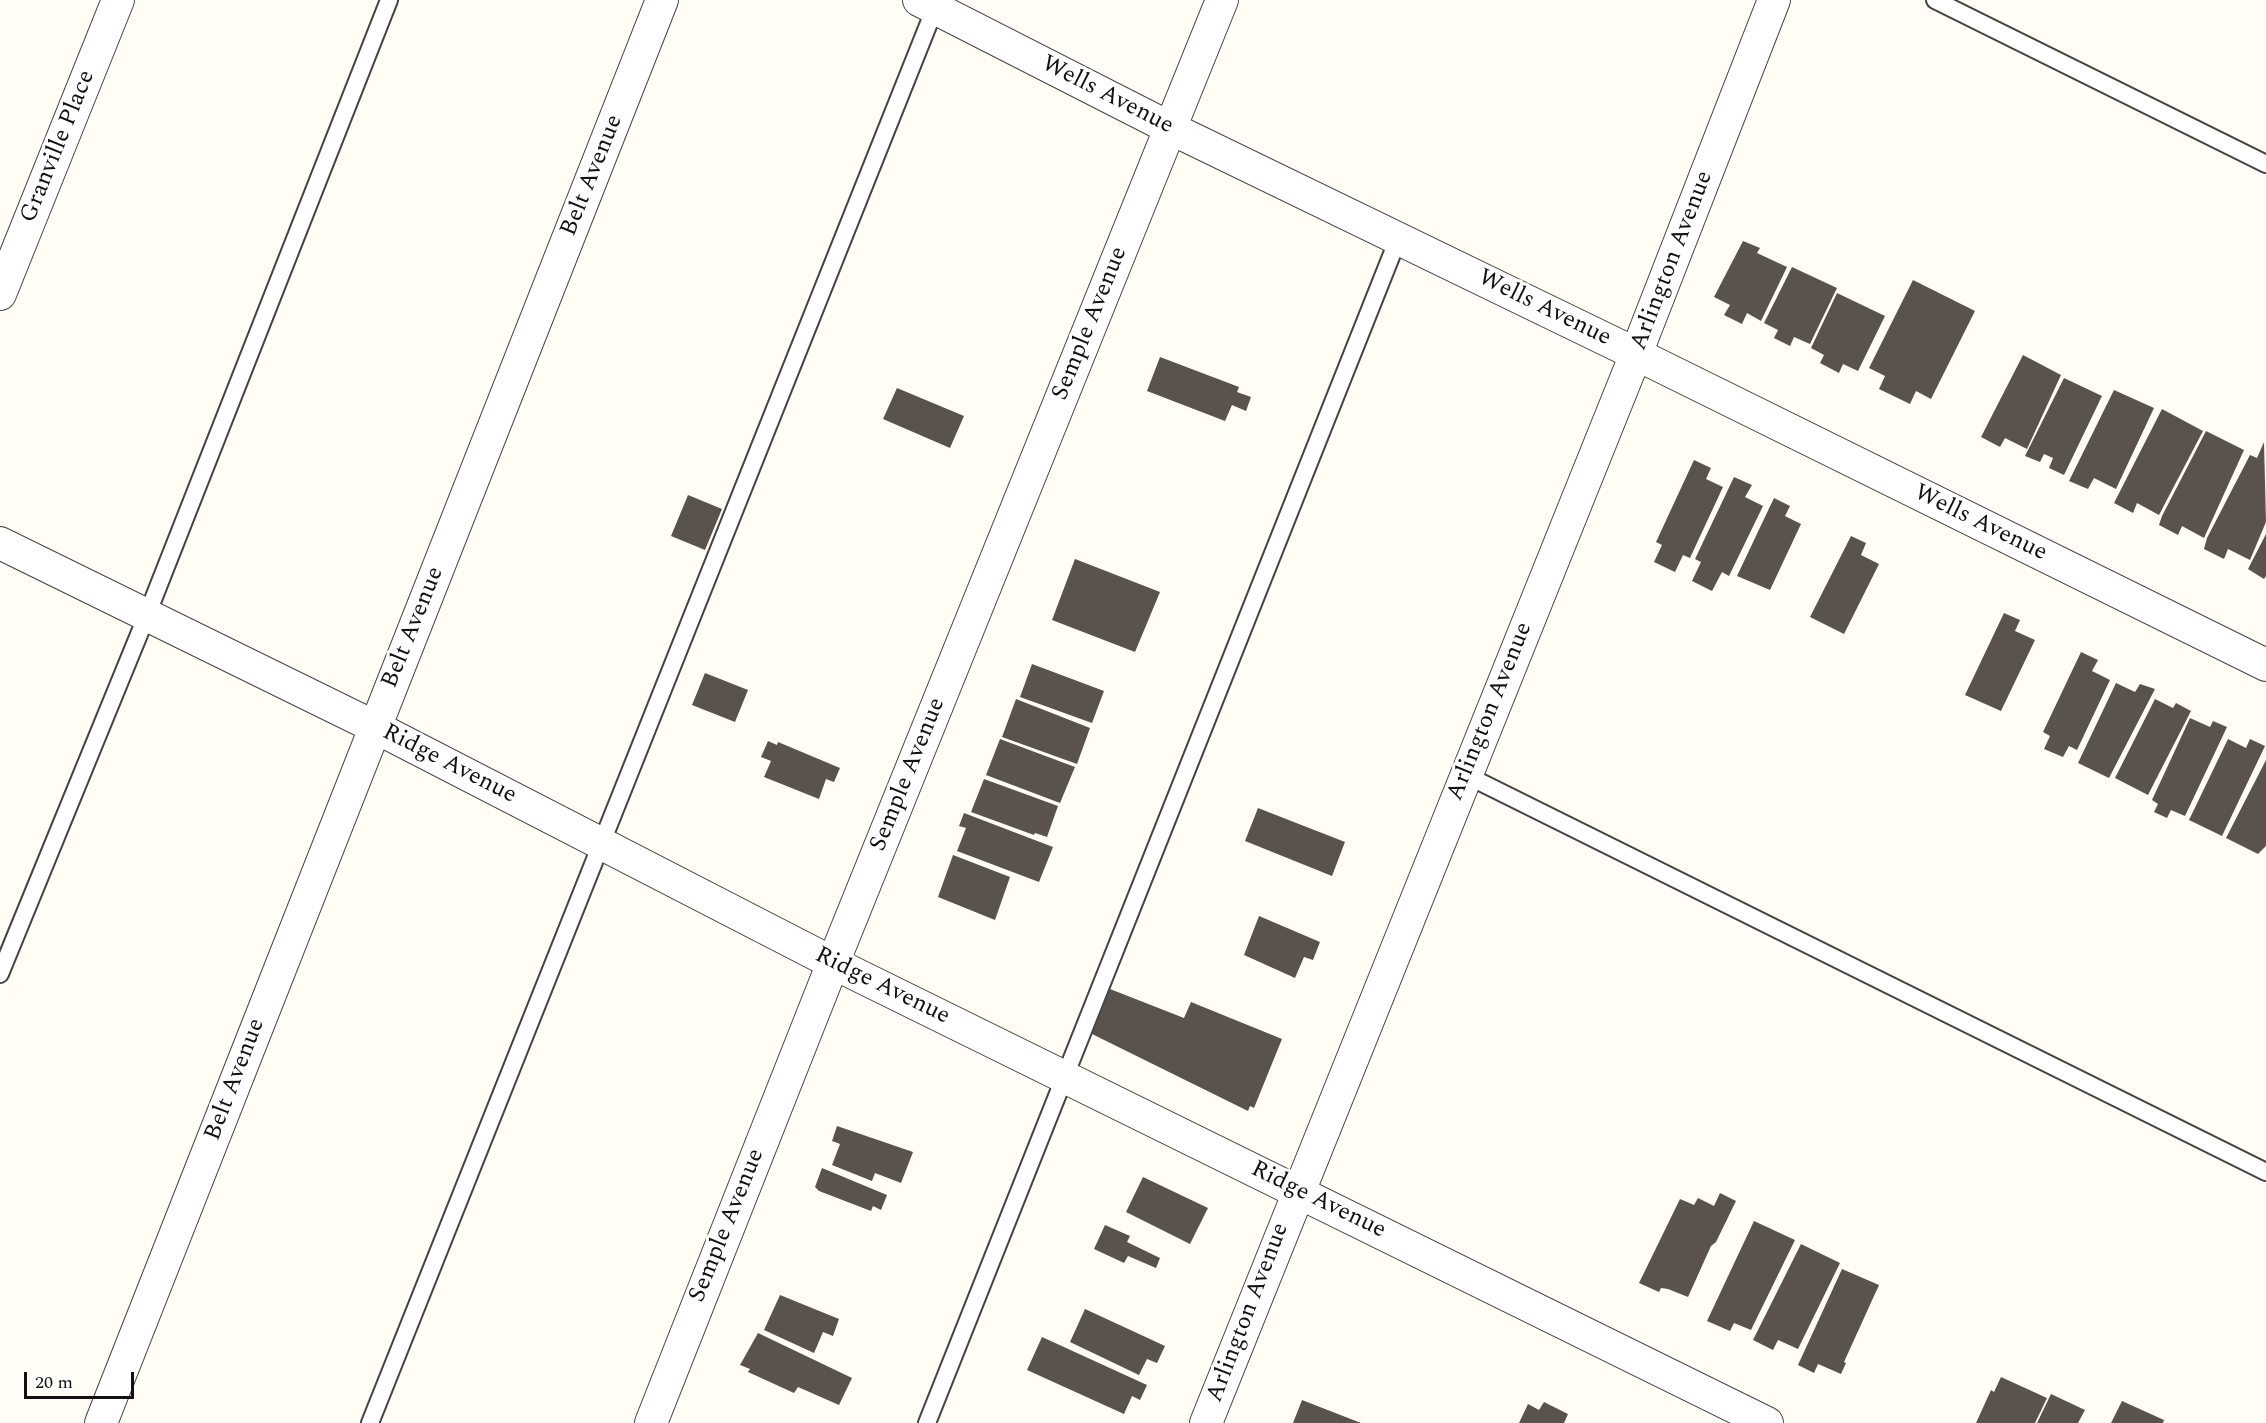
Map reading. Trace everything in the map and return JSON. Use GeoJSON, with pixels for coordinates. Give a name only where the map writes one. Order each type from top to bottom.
{"type":"FeatureCollection","features":[{"type":"Feature","properties":{"kind":"street","name":"Granville Place"},"geometry":{"type":"LineString","coordinates":[[0,294],[118,0]]}},
{"type":"Feature","properties":{"kind":"street","name":"Belt Avenue"},"geometry":{"type":"LineString","coordinates":[[101,1423],[662,0]]}},
{"type":"Feature","properties":{"kind":"street","name":"Semple Avenue"},"geometry":{"type":"LineString","coordinates":[[651,1423],[832,963],[1222,0]]}},
{"type":"Feature","properties":{"kind":"street","name":"Arlington Avenue"},"geometry":{"type":"LineString","coordinates":[[1206,1423],[1297,1190],[1636,354],[1774,0]]}},
{"type":"Feature","properties":{"kind":"street","name":"Wells Avenue"},"geometry":{"type":"LineString","coordinates":[[927,4],[1170,128],[1636,354],[2266,665]]}},
{"type":"Feature","properties":{"kind":"street","name":"Ridge Avenue"},"geometry":{"type":"LineString","coordinates":[[0,543],[375,727],[832,963],[1767,1423]]}},
{"type":"Feature","properties":{"kind":"lane"},"geometry":{"type":"LineString","coordinates":[[0,974],[147,615],[389,0]]}},
{"type":"Feature","properties":{"kind":"lane"},"geometry":{"type":"LineString","coordinates":[[1935,0],[2266,164]]}},
{"type":"Feature","properties":{"kind":"lane"},"geometry":{"type":"LineString","coordinates":[[370,1423],[600,843],[927,4]]}},
{"type":"Feature","properties":{"kind":"lane"},"geometry":{"type":"LineString","coordinates":[[927,1423],[1398,239]]}},
{"type":"Feature","properties":{"kind":"lane"},"geometry":{"type":"LineString","coordinates":[[1466,775],[2266,1172]]}},
{"type":"Feature","properties":{"kind":"building"},"geometry":{"type":"Polygon","coordinates":[[[1743,241],[1760,248],[1757,253],[1787,267],[1761,321],[1747,313],[1742,324],[1724,315],[1730,305],[1714,297],[1743,241]]]}},
{"type":"Feature","properties":{"kind":"building"},"geometry":{"type":"Polygon","coordinates":[[[1792,267],[1837,288],[1810,344],[1794,337],[1790,346],[1774,338],[1778,330],[1764,323],[1792,267]]]}},
{"type":"Feature","properties":{"kind":"building"},"geometry":{"type":"Polygon","coordinates":[[[1913,280],[1975,311],[1931,399],[1916,391],[1910,404],[1879,389],[1885,376],[1869,368],[1913,280]]]}},
{"type":"Feature","properties":{"kind":"building"},"geometry":{"type":"Polygon","coordinates":[[[1837,293],[1885,316],[1858,371],[1843,364],[1839,373],[1820,363],[1824,355],[1811,348],[1837,293]]]}},
{"type":"Feature","properties":{"kind":"building"},"geometry":{"type":"Polygon","coordinates":[[[2023,355],[2061,375],[2027,449],[2005,438],[2000,447],[1981,437],[2023,355]]]}},
{"type":"Feature","properties":{"kind":"building"},"geometry":{"type":"Polygon","coordinates":[[[1160,357],[1239,387],[1237,392],[1251,397],[1246,411],[1232,405],[1225,421],[1147,391],[1160,357]]]}},
{"type":"Feature","properties":{"kind":"building"},"geometry":{"type":"Polygon","coordinates":[[[2064,378],[2102,396],[2064,475],[2049,468],[2053,458],[2044,454],[2040,462],[2025,456],[2064,378]]]}},
{"type":"Feature","properties":{"kind":"building"},"geometry":{"type":"Polygon","coordinates":[[[897,388],[964,416],[950,448],[883,419],[897,388]]]}},
{"type":"Feature","properties":{"kind":"building"},"geometry":{"type":"Polygon","coordinates":[[[2114,390],[2154,408],[2116,489],[2094,478],[2088,489],[2069,481],[2114,390]]]}},
{"type":"Feature","properties":{"kind":"building"},"geometry":{"type":"Polygon","coordinates":[[[2162,409],[2203,431],[2159,515],[2137,503],[2133,513],[2114,503],[2162,409]]]}},
{"type":"Feature","properties":{"kind":"building"},"geometry":{"type":"Polygon","coordinates":[[[2206,431],[2244,450],[2204,538],[2182,526],[2178,535],[2159,525],[2206,431]]]}},
{"type":"Feature","properties":{"kind":"building"},"geometry":{"type":"Polygon","coordinates":[[[2264,442],[2266,522],[2250,560],[2228,549],[2224,559],[2204,549],[2207,538],[2250,455],[2257,458],[2264,442]]]}},
{"type":"Feature","properties":{"kind":"building"},"geometry":{"type":"Polygon","coordinates":[[[1694,460],[1711,468],[1706,479],[1723,487],[1690,558],[1683,555],[1675,572],[1654,562],[1662,545],[1656,542],[1694,460]]]}},
{"type":"Feature","properties":{"kind":"building"},"geometry":{"type":"Polygon","coordinates":[[[1734,477],[1752,485],[1745,497],[1763,506],[1729,576],[1722,572],[1712,591],[1692,581],[1701,562],[1695,559],[1734,477]]]}},
{"type":"Feature","properties":{"kind":"building"},"geometry":{"type":"Polygon","coordinates":[[[688,495],[722,509],[705,550],[671,536],[688,495]]]}},
{"type":"Feature","properties":{"kind":"building"},"geometry":{"type":"Polygon","coordinates":[[[1774,498],[1790,506],[1785,516],[1801,524],[1770,590],[1737,576],[1774,498]]]}},
{"type":"Feature","properties":{"kind":"building"},"geometry":{"type":"Polygon","coordinates":[[[2266,534],[2266,576],[2264,579],[2248,569],[2266,534]]]}},
{"type":"Feature","properties":{"kind":"building"},"geometry":{"type":"Polygon","coordinates":[[[1851,536],[1866,543],[1861,555],[1879,564],[1844,634],[1810,617],[1851,536]]]}},
{"type":"Feature","properties":{"kind":"building"},"geometry":{"type":"Polygon","coordinates":[[[1075,559],[1160,592],[1135,652],[1052,620],[1075,559]]]}},
{"type":"Feature","properties":{"kind":"building"},"geometry":{"type":"Polygon","coordinates":[[[2004,613],[2020,620],[2015,631],[2035,640],[2001,711],[1965,695],[2004,613]]]}},
{"type":"Feature","properties":{"kind":"building"},"geometry":{"type":"Polygon","coordinates":[[[2081,652],[2098,660],[2092,671],[2110,680],[2077,750],[2069,746],[2063,757],[2044,749],[2050,736],[2043,732],[2081,652]]]}},
{"type":"Feature","properties":{"kind":"building"},"geometry":{"type":"Polygon","coordinates":[[[1032,664],[1104,691],[1092,723],[1020,697],[1032,664]]]}},
{"type":"Feature","properties":{"kind":"building"},"geometry":{"type":"Polygon","coordinates":[[[705,673],[748,690],[735,722],[692,705],[705,673]]]}},
{"type":"Feature","properties":{"kind":"building"},"geometry":{"type":"Polygon","coordinates":[[[2116,683],[2135,692],[2140,684],[2155,689],[2109,778],[2078,763],[2116,683]]]}},
{"type":"Feature","properties":{"kind":"building"},"geometry":{"type":"Polygon","coordinates":[[[1016,699],[1090,728],[1077,764],[1002,737],[1016,699]]]}},
{"type":"Feature","properties":{"kind":"building"},"geometry":{"type":"Polygon","coordinates":[[[2155,699],[2173,708],[2176,703],[2191,711],[2148,795],[2115,778],[2155,699]]]}},
{"type":"Feature","properties":{"kind":"building"},"geometry":{"type":"Polygon","coordinates":[[[2190,718],[2210,727],[2213,721],[2227,727],[2185,816],[2171,810],[2167,818],[2154,812],[2158,804],[2152,800],[2190,718]]]}},
{"type":"Feature","properties":{"kind":"building"},"geometry":{"type":"Polygon","coordinates":[[[1000,739],[1075,767],[1060,803],[986,775],[1000,739]]]}},
{"type":"Feature","properties":{"kind":"building"},"geometry":{"type":"Polygon","coordinates":[[[2228,739],[2246,748],[2250,739],[2265,746],[2222,836],[2189,820],[2228,739]]]}},
{"type":"Feature","properties":{"kind":"building"},"geometry":{"type":"Polygon","coordinates":[[[768,741],[777,745],[778,742],[840,768],[834,782],[826,779],[819,799],[764,777],[771,761],[761,757],[768,741]]]}},
{"type":"Feature","properties":{"kind":"building"},"geometry":{"type":"Polygon","coordinates":[[[2266,760],[2266,846],[2258,854],[2226,838],[2266,760]]]}},
{"type":"Feature","properties":{"kind":"building"},"geometry":{"type":"Polygon","coordinates":[[[984,779],[1058,806],[1047,837],[1035,833],[1034,835],[971,812],[984,779]]]}},
{"type":"Feature","properties":{"kind":"building"},"geometry":{"type":"Polygon","coordinates":[[[1258,808],[1345,842],[1332,876],[1245,841],[1258,808]]]}},
{"type":"Feature","properties":{"kind":"building"},"geometry":{"type":"Polygon","coordinates":[[[964,813],[1053,847],[1039,882],[957,851],[966,828],[959,826],[964,813]]]}},
{"type":"Feature","properties":{"kind":"building"},"geometry":{"type":"Polygon","coordinates":[[[953,855],[1010,877],[995,920],[938,897],[953,855]]]}},
{"type":"Feature","properties":{"kind":"building"},"geometry":{"type":"Polygon","coordinates":[[[1259,916],[1320,942],[1313,960],[1304,957],[1295,978],[1244,955],[1259,916]]]}},
{"type":"Feature","properties":{"kind":"building"},"geometry":{"type":"Polygon","coordinates":[[[1110,989],[1184,1018],[1191,1002],[1282,1039],[1254,1108],[1250,1106],[1248,1111],[1092,1034],[1110,989]]]}},
{"type":"Feature","properties":{"kind":"building"},"geometry":{"type":"Polygon","coordinates":[[[837,1126],[913,1152],[901,1183],[875,1173],[872,1181],[832,1165],[840,1144],[832,1141],[837,1126]]]}},
{"type":"Feature","properties":{"kind":"building"},"geometry":{"type":"Polygon","coordinates":[[[822,1168],[887,1195],[881,1210],[873,1206],[871,1211],[819,1191],[815,1187],[822,1168]]]}},
{"type":"Feature","properties":{"kind":"building"},"geometry":{"type":"Polygon","coordinates":[[[1143,1177],[1208,1208],[1190,1244],[1126,1212],[1143,1177]]]}},
{"type":"Feature","properties":{"kind":"building"},"geometry":{"type":"Polygon","coordinates":[[[1720,1193],[1736,1201],[1716,1242],[1711,1246],[1688,1297],[1668,1289],[1661,1288],[1659,1292],[1639,1283],[1680,1199],[1694,1205],[1698,1198],[1714,1206],[1720,1193]]]}},
{"type":"Feature","properties":{"kind":"building"},"geometry":{"type":"Polygon","coordinates":[[[1754,1221],[1795,1240],[1751,1330],[1734,1323],[1730,1331],[1707,1321],[1754,1221]]]}},
{"type":"Feature","properties":{"kind":"building"},"geometry":{"type":"Polygon","coordinates":[[[1105,1225],[1130,1236],[1127,1242],[1160,1258],[1156,1268],[1128,1256],[1124,1263],[1094,1249],[1105,1225]]]}},
{"type":"Feature","properties":{"kind":"building"},"geometry":{"type":"Polygon","coordinates":[[[1801,1244],[1840,1263],[1798,1349],[1778,1340],[1773,1350],[1753,1340],[1801,1244]]]}},
{"type":"Feature","properties":{"kind":"building"},"geometry":{"type":"Polygon","coordinates":[[[1842,1269],[1879,1285],[1844,1362],[1846,1363],[1841,1374],[1818,1364],[1814,1373],[1798,1365],[1842,1269]]]}},
{"type":"Feature","properties":{"kind":"building"},"geometry":{"type":"Polygon","coordinates":[[[780,1295],[839,1319],[833,1336],[823,1332],[814,1353],[764,1330],[780,1295]]]}},
{"type":"Feature","properties":{"kind":"building"},"geometry":{"type":"Polygon","coordinates":[[[1085,1309],[1165,1346],[1157,1363],[1147,1359],[1139,1375],[1070,1342],[1085,1309]]]}},
{"type":"Feature","properties":{"kind":"building"},"geometry":{"type":"Polygon","coordinates":[[[758,1333],[852,1378],[839,1405],[798,1387],[794,1393],[748,1372],[750,1369],[740,1365],[758,1333]]]}},
{"type":"Feature","properties":{"kind":"building"},"geometry":{"type":"Polygon","coordinates":[[[1042,1337],[1147,1385],[1140,1400],[1132,1396],[1124,1414],[1027,1370],[1042,1337]]]}},
{"type":"Feature","properties":{"kind":"building"},"geometry":{"type":"Polygon","coordinates":[[[2001,1377],[2047,1398],[2035,1423],[1976,1423],[1991,1390],[1994,1392],[2001,1377]]]}},
{"type":"Feature","properties":{"kind":"building"},"geometry":{"type":"Polygon","coordinates":[[[2051,1394],[2085,1410],[2078,1423],[2037,1423],[2051,1394]]]}},
{"type":"Feature","properties":{"kind":"building"},"geometry":{"type":"Polygon","coordinates":[[[1302,1400],[1361,1423],[1293,1423],[1302,1400]]]}},
{"type":"Feature","properties":{"kind":"building"},"geometry":{"type":"Polygon","coordinates":[[[2122,1401],[2164,1420],[2163,1423],[2111,1423],[2122,1401]]]}},
{"type":"Feature","properties":{"kind":"building"},"geometry":{"type":"Polygon","coordinates":[[[1544,1402],[1568,1414],[1564,1423],[1519,1423],[1528,1404],[1539,1410],[1544,1402]]]}}]}
